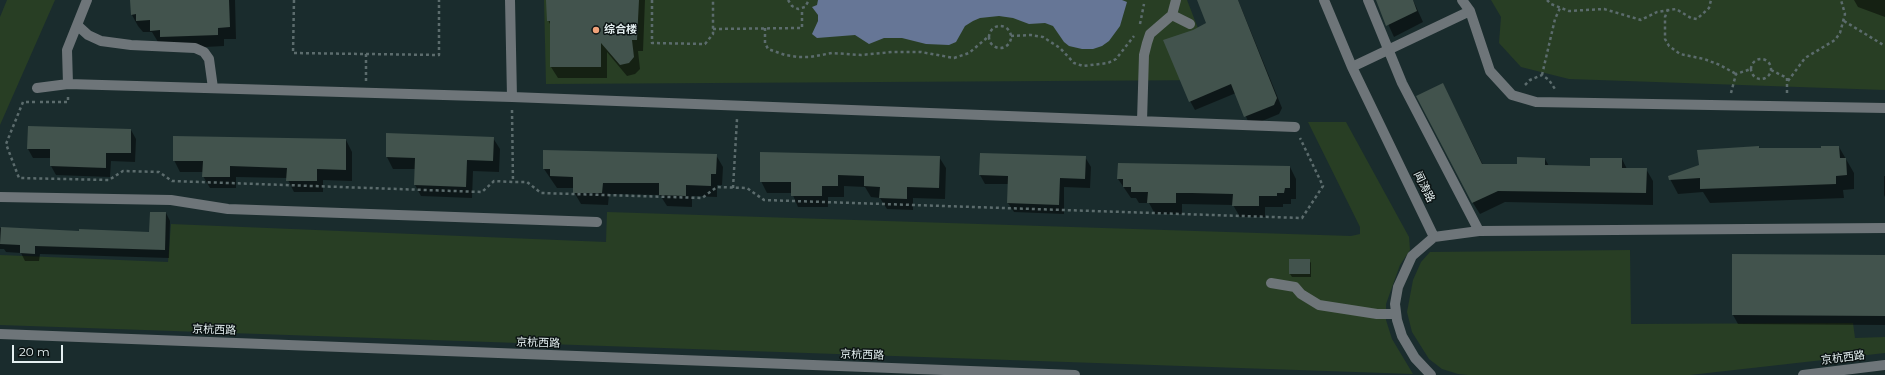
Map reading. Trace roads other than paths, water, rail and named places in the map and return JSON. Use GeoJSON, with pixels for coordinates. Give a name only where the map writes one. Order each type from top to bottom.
{"type":"FeatureCollection","features":[{"type":"Feature","properties":{"kind":"street"},"geometry":{"type":"LineString","coordinates":[[68,84],[67,50],[87,0]]}},
{"type":"Feature","properties":{"kind":"street"},"geometry":{"type":"LineString","coordinates":[[510,0],[512,97]]}},
{"type":"Feature","properties":{"kind":"street"},"geometry":{"type":"LineString","coordinates":[[1142,121],[1144,55],[1147,44],[1150,34],[1172,15],[1176,0]]}},
{"type":"Feature","properties":{"kind":"street","name":"闻涛路"},"geometry":{"type":"LineString","coordinates":[[1324,0],[1352,67],[1434,237]]}},
{"type":"Feature","properties":{"kind":"street"},"geometry":{"type":"LineString","coordinates":[[1368,0],[1387,50],[1402,83],[1479,231]]}},
{"type":"Feature","properties":{"kind":"street"},"geometry":{"type":"LineString","coordinates":[[1462,0],[1470,11],[1490,71],[1512,95],[1536,102],[1885,108]]}},
{"type":"Feature","properties":{"kind":"street"},"geometry":{"type":"LineString","coordinates":[[1352,67],[1470,11]]}},
{"type":"Feature","properties":{"kind":"street"},"geometry":{"type":"LineString","coordinates":[[1172,15],[1190,24]]}},
{"type":"Feature","properties":{"kind":"street"},"geometry":{"type":"LineString","coordinates":[[77,25],[88,35],[100,41],[131,45],[195,48],[204,52],[209,59],[213,88]]}},
{"type":"Feature","properties":{"kind":"street"},"geometry":{"type":"LineString","coordinates":[[37,88],[68,84],[512,97],[1295,127]]}},
{"type":"Feature","properties":{"kind":"street"},"geometry":{"type":"LineString","coordinates":[[0,197],[171,200],[228,209],[597,222]]}},
{"type":"Feature","properties":{"kind":"street"},"geometry":{"type":"LineString","coordinates":[[1431,375],[1415,358],[1402,336],[1395,304],[1404,272],[1412,256],[1434,237],[1479,231],[1885,228]]}},
{"type":"Feature","properties":{"kind":"street"},"geometry":{"type":"LineString","coordinates":[[1271,283],[1295,287],[1301,294],[1319,305],[1377,314],[1396,314]]}},
{"type":"Feature","properties":{"kind":"street","name":"京杭西路"},"geometry":{"type":"LineString","coordinates":[[0,334],[1075,375]]}},
{"type":"Feature","properties":{"kind":"street","name":"京杭西路"},"geometry":{"type":"LineString","coordinates":[[1803,375],[1885,365]]}},
{"type":"Feature","properties":{"kind":"water"},"geometry":{"type":"Polygon","coordinates":[[[818,0],[1122,0],[1127,2],[1120,26],[1109,41],[1102,46],[1093,49],[1082,49],[1069,46],[1064,42],[1053,26],[1045,23],[1029,24],[1013,18],[999,16],[980,18],[973,21],[965,26],[956,42],[949,45],[926,44],[902,38],[884,38],[869,44],[855,35],[817,38],[812,34],[818,21],[818,15],[812,7],[817,5],[818,0]]]}},
{"type":"Feature","properties":{"kind":"place","name":"综合楼"},"geometry":{"type":"Point","coordinates":[596,30]}}]}
